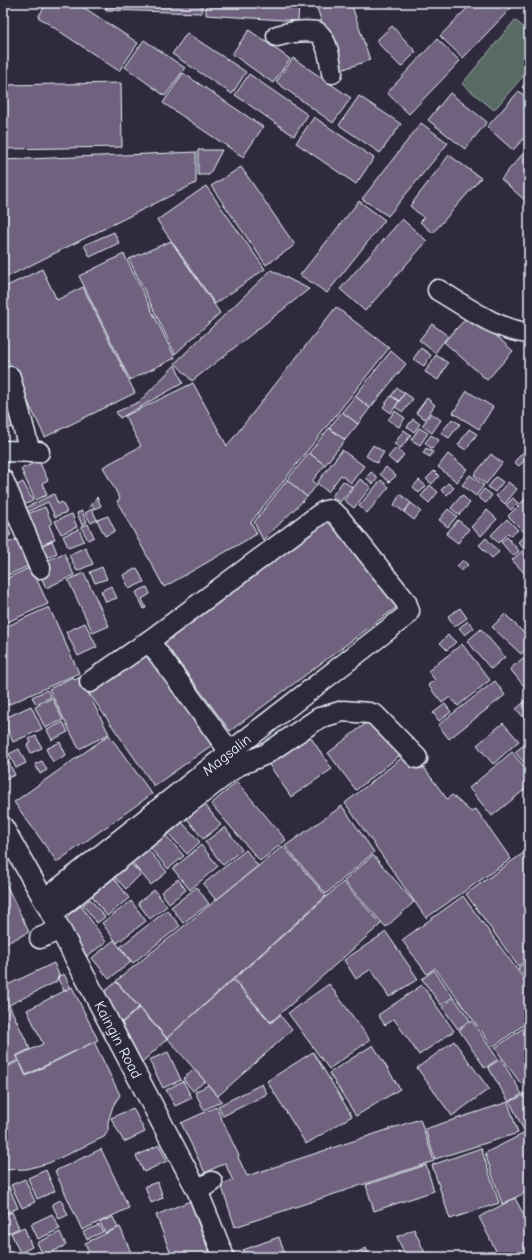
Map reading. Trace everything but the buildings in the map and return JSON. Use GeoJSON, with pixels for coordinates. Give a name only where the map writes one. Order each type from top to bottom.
{"type":"FeatureCollection","features":[{"type":"Feature","properties":{"kind":"street"},"geometry":{"type":"LineString","coordinates":[[276,36],[290,32],[317,32],[324,39],[332,73]]}},
{"type":"Feature","properties":{"kind":"street"},"geometry":{"type":"LineString","coordinates":[[438,290],[495,324],[516,332],[529,333]]}},
{"type":"Feature","properties":{"kind":"street"},"geometry":{"type":"LineString","coordinates":[[3,451],[34,452],[10,377]]}},
{"type":"Feature","properties":{"kind":"street"},"geometry":{"type":"LineString","coordinates":[[3,480],[40,568]]}},
{"type":"Feature","properties":{"kind":"street","name":"Magsalin"},"geometry":{"type":"LineString","coordinates":[[51,914],[57,890],[230,752],[402,619],[409,611],[406,602],[338,516],[330,510],[320,514],[149,641]]}},
{"type":"Feature","properties":{"kind":"street"},"geometry":{"type":"LineString","coordinates":[[90,682],[149,641],[230,752]]}},
{"type":"Feature","properties":{"kind":"street"},"geometry":{"type":"LineString","coordinates":[[40,938],[51,914],[184,807],[237,766],[266,754],[319,718],[343,711],[368,712],[375,715],[417,758]]}},
{"type":"Feature","properties":{"kind":"street","name":"Kaingin Road"},"geometry":{"type":"LineString","coordinates":[[3,827],[204,1186],[224,1257]]}},
{"type":"Feature","properties":{"kind":"green space"},"geometry":{"type":"Polygon","coordinates":[[[515,20],[529,32],[529,69],[494,110],[462,84],[515,20]]]}}]}
